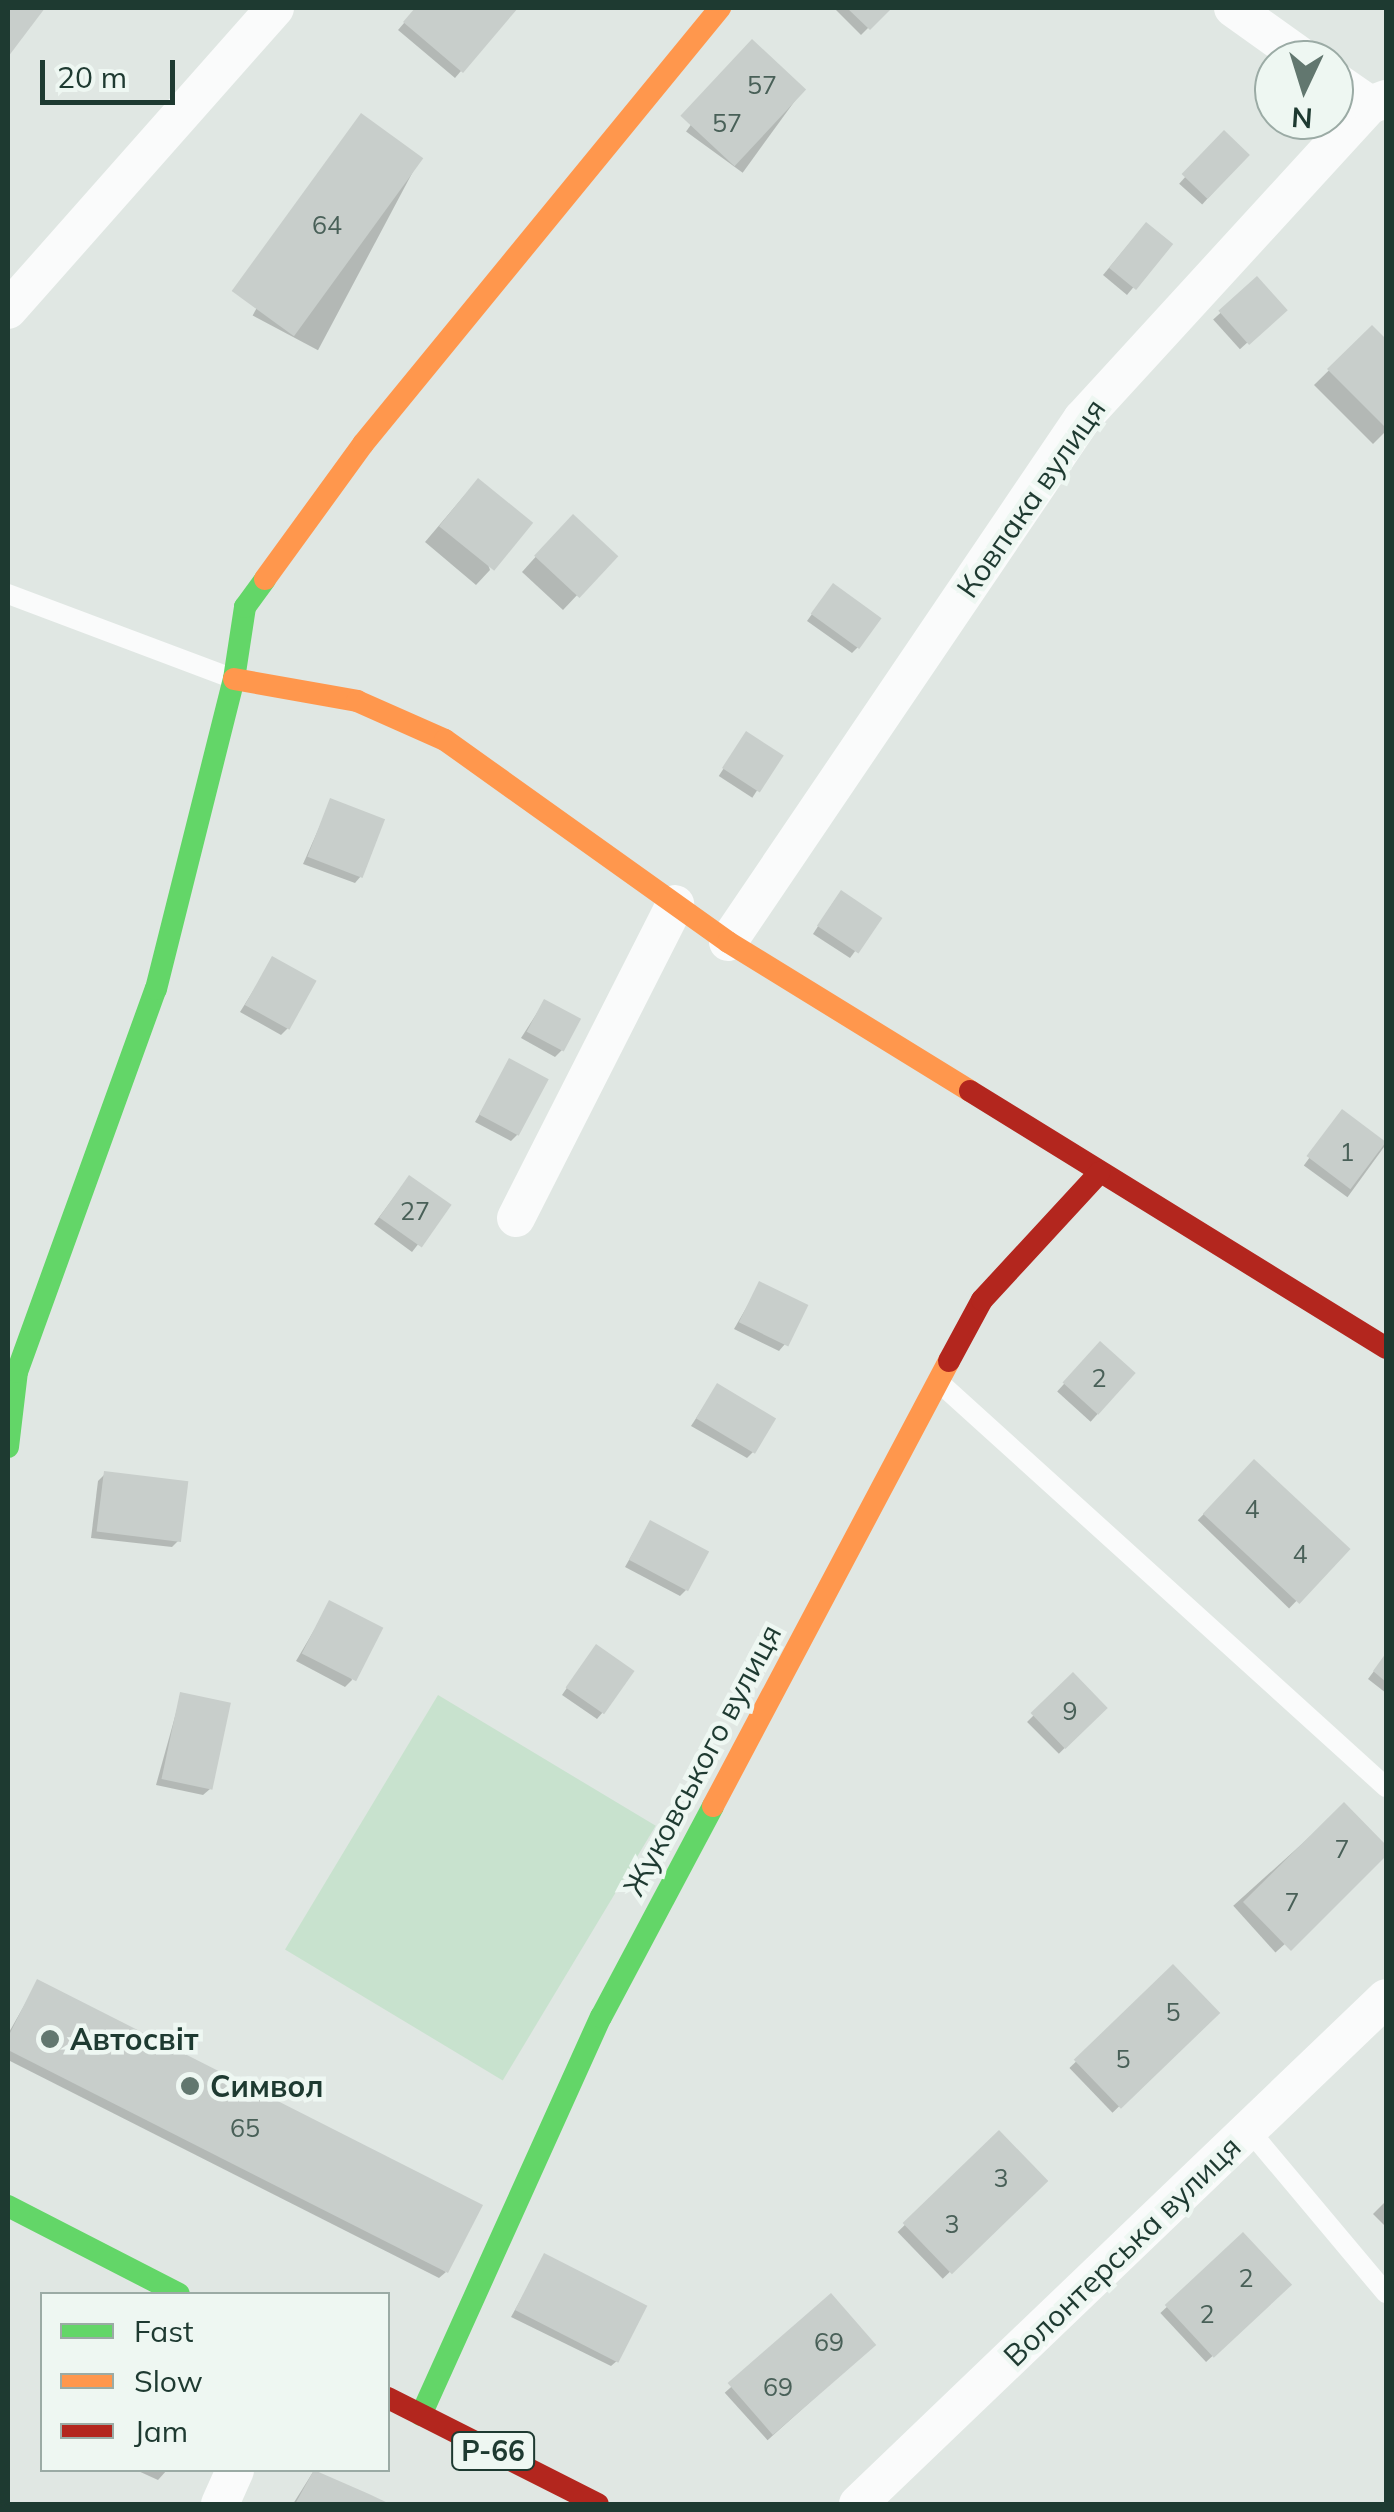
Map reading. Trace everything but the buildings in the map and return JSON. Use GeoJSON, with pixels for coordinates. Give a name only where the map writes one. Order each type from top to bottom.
{"type":"FeatureCollection","features":[{"type":"Feature","properties":{"kind":"street"},"geometry":{"type":"LineString","coordinates":[[8,310],[276,8]]}},
{"type":"Feature","properties":{"kind":"street"},"geometry":{"type":"LineString","coordinates":[[8,1447],[17,1372],[156,990],[234,679],[245,607],[363,444],[720,8]]}},
{"type":"Feature","properties":{"kind":"street"},"geometry":{"type":"LineString","coordinates":[[1233,8],[1278,40]]}},
{"type":"Feature","properties":{"kind":"street"},"geometry":{"type":"LineString","coordinates":[[1354,90],[1378,102]]}},
{"type":"Feature","properties":{"kind":"street","name":"Ковпака вулиця"},"geometry":{"type":"LineString","coordinates":[[728,942],[1082,418],[1378,102]]}},
{"type":"Feature","properties":{"kind":"street"},"geometry":{"type":"LineString","coordinates":[[234,679],[358,701],[445,740],[728,942],[1386,1348]]}},
{"type":"Feature","properties":{"kind":"street"},"geometry":{"type":"LineString","coordinates":[[516,1218],[675,904]]}},
{"type":"Feature","properties":{"kind":"street","name":"Жуковського вулиця"},"geometry":{"type":"LineString","coordinates":[[421,2415],[601,2017],[734,1760],[942,1385],[982,1300],[1099,1172]]}},
{"type":"Feature","properties":{"kind":"street","name":"Волонтерська вулиця"},"geometry":{"type":"LineString","coordinates":[[858,2504],[1386,1998]]}},
{"type":"Feature","properties":{"kind":"street"},"geometry":{"type":"LineString","coordinates":[[8,2206],[176,2292]]}},
{"type":"Feature","properties":{"kind":"street","name":"Р-66"},"geometry":{"type":"LineString","coordinates":[[390,2399],[598,2504]]}},
{"type":"Feature","properties":{"kind":"street"},"geometry":{"type":"LineString","coordinates":[[220,2504],[234,2472]]}},
{"type":"Feature","properties":{"kind":"lane"},"geometry":{"type":"LineString","coordinates":[[8,594],[234,679]]}},
{"type":"Feature","properties":{"kind":"lane"},"geometry":{"type":"LineString","coordinates":[[942,1385],[1386,1787]]}},
{"type":"Feature","properties":{"kind":"lane"},"geometry":{"type":"LineString","coordinates":[[1249,2130],[1386,2293]]}},
{"type":"Feature","properties":{"kind":"green space"},"geometry":{"type":"Polygon","coordinates":[[[438,1695],[656,1826],[503,2080],[285,1950],[438,1695]]]}},
{"type":"Feature","properties":{"kind":"traffic: fast"},"geometry":{"type":"LineString","coordinates":[[8,1447],[17,1372],[156,989],[234,679],[245,607],[265,579]]}},
{"type":"Feature","properties":{"kind":"traffic: fast"},"geometry":{"type":"LineString","coordinates":[[421,2415],[601,2017],[713,1806]]}},
{"type":"Feature","properties":{"kind":"traffic: fast"},"geometry":{"type":"LineString","coordinates":[[8,2206],[175,2292]]}},
{"type":"Feature","properties":{"kind":"traffic: slow"},"geometry":{"type":"LineString","coordinates":[[265,579],[363,444],[720,8]]}},
{"type":"Feature","properties":{"kind":"traffic: slow"},"geometry":{"type":"LineString","coordinates":[[234,679],[357,701],[445,740],[728,942],[970,1091]]}},
{"type":"Feature","properties":{"kind":"traffic: slow"},"geometry":{"type":"LineString","coordinates":[[713,1806],[949,1361]]}},
{"type":"Feature","properties":{"kind":"traffic: jam"},"geometry":{"type":"LineString","coordinates":[[970,1091],[1386,1348]]}},
{"type":"Feature","properties":{"kind":"traffic: jam"},"geometry":{"type":"LineString","coordinates":[[949,1361],[982,1300],[1099,1173]]}},
{"type":"Feature","properties":{"kind":"traffic: jam"},"geometry":{"type":"LineString","coordinates":[[390,2399],[598,2504]]}},
{"type":"Feature","properties":{"kind":"place","name":"Автосвіт"},"geometry":{"type":"Point","coordinates":[50,2039]}},
{"type":"Feature","properties":{"kind":"place","name":"Символ"},"geometry":{"type":"Point","coordinates":[190,2086]}}]}
